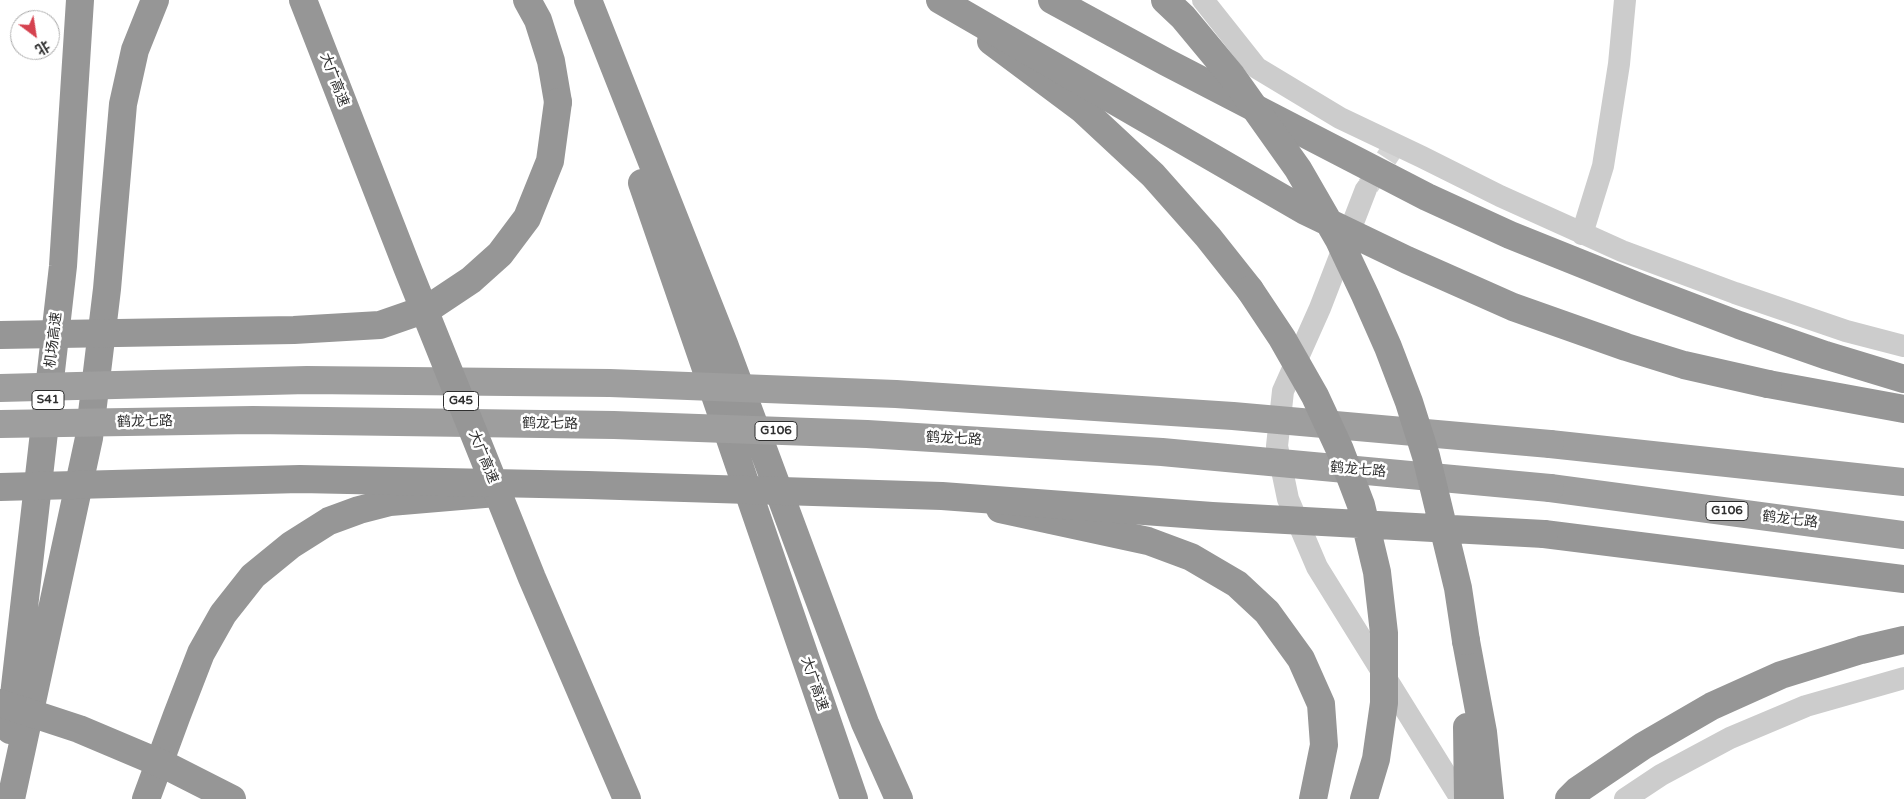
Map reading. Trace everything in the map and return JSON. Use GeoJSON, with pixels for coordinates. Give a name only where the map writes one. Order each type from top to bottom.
{"type":"FeatureCollection","features":[{"type":"Feature","properties":{"kind":"highway","name":"机场高速"},"geometry":{"type":"LineString","coordinates":[[2,799],[63,266],[80,0]]}},
{"type":"Feature","properties":{"kind":"highway"},"geometry":{"type":"LineString","coordinates":[[11,799],[89,438],[106,289],[123,104],[135,50],[156,0]]}},
{"type":"Feature","properties":{"kind":"highway","name":"大广高速"},"geometry":{"type":"LineString","coordinates":[[304,0],[407,268],[529,569],[626,799]]}},
{"type":"Feature","properties":{"kind":"highway"},"geometry":{"type":"LineString","coordinates":[[0,335],[294,330],[380,325],[429,308],[471,280],[500,254],[527,218],[550,162],[558,102],[551,61],[538,20],[527,0]]}},
{"type":"Feature","properties":{"kind":"highway","name":"大广高速"},"geometry":{"type":"LineString","coordinates":[[583,0],[644,190],[854,799]]}},
{"type":"Feature","properties":{"kind":"highway"},"geometry":{"type":"LineString","coordinates":[[588,0],[728,353],[864,723],[899,799]]}},
{"type":"Feature","properties":{"kind":"highway"},"geometry":{"type":"LineString","coordinates":[[938,0],[1305,211],[1407,260],[1513,307],[1626,347],[1684,365],[1768,384],[1904,409]]}},
{"type":"Feature","properties":{"kind":"highway"},"geometry":{"type":"LineString","coordinates":[[938,0],[1082,109],[1153,175],[1208,237],[1250,290],[1282,338],[1315,396],[1340,450],[1360,505],[1377,572],[1384,633],[1384,703],[1376,759],[1364,799]]}},
{"type":"Feature","properties":{"kind":"highway"},"geometry":{"type":"LineString","coordinates":[[1052,0],[1166,62],[1428,197],[1510,235],[1739,325],[1825,356],[1904,379]]}},
{"type":"Feature","properties":{"kind":"highway"},"geometry":{"type":"LineString","coordinates":[[1165,0],[1183,18],[1232,76],[1298,169],[1339,240],[1388,347],[1409,402],[1426,456],[1458,588],[1483,732],[1490,799]]}},
{"type":"Feature","properties":{"kind":"highway"},"geometry":{"type":"LineString","coordinates":[[0,388],[307,380],[610,383],[896,394],[1233,416],[1550,444],[1904,482]]}},
{"type":"Feature","properties":{"kind":"highway","name":"鹤龙七路"},"geometry":{"type":"LineString","coordinates":[[0,424],[283,421],[614,425],[867,434],[1162,452],[1550,488],[1904,534]]}},
{"type":"Feature","properties":{"kind":"highway"},"geometry":{"type":"LineString","coordinates":[[0,487],[300,479],[588,485],[942,496],[1212,516],[1544,534],[1904,579]]}},
{"type":"Feature","properties":{"kind":"highway"},"geometry":{"type":"LineString","coordinates":[[146,799],[202,654],[223,614],[253,576],[291,545],[329,521],[359,510],[390,502],[588,485]]}},
{"type":"Feature","properties":{"kind":"highway"},"geometry":{"type":"LineString","coordinates":[[942,496],[1148,541],[1191,557],[1237,584],[1268,612],[1301,659],[1321,704],[1324,745],[1313,799]]}},
{"type":"Feature","properties":{"kind":"highway"},"geometry":{"type":"LineString","coordinates":[[1569,799],[1578,790],[1643,746],[1712,706],[1781,675],[1861,650],[1904,640]]}},
{"type":"Feature","properties":{"kind":"highway"},"geometry":{"type":"LineString","coordinates":[[1466,641],[1468,799]]}},
{"type":"Feature","properties":{"kind":"highway"},"geometry":{"type":"LineString","coordinates":[[0,703],[97,736],[169,767],[232,799]]}},
{"type":"Feature","properties":{"kind":"street"},"geometry":{"type":"LineString","coordinates":[[1203,0],[1257,68],[1340,118],[1582,234],[1754,299],[1846,331],[1904,346]]}},
{"type":"Feature","properties":{"kind":"street"},"geometry":{"type":"LineString","coordinates":[[1582,234],[1603,166],[1619,64],[1625,0]]}},
{"type":"Feature","properties":{"kind":"street"},"geometry":{"type":"LineString","coordinates":[[1366,189],[1320,308],[1284,391],[1277,446],[1288,499],[1317,567],[1461,799]]}},
{"type":"Feature","properties":{"kind":"street"},"geometry":{"type":"LineString","coordinates":[[1625,799],[1661,775],[1730,738],[1806,706],[1904,678]]}},
{"type":"Feature","properties":{"kind":"tunnel"},"geometry":{"type":"LineString","coordinates":[[1368,186],[1395,145]]}}]}
